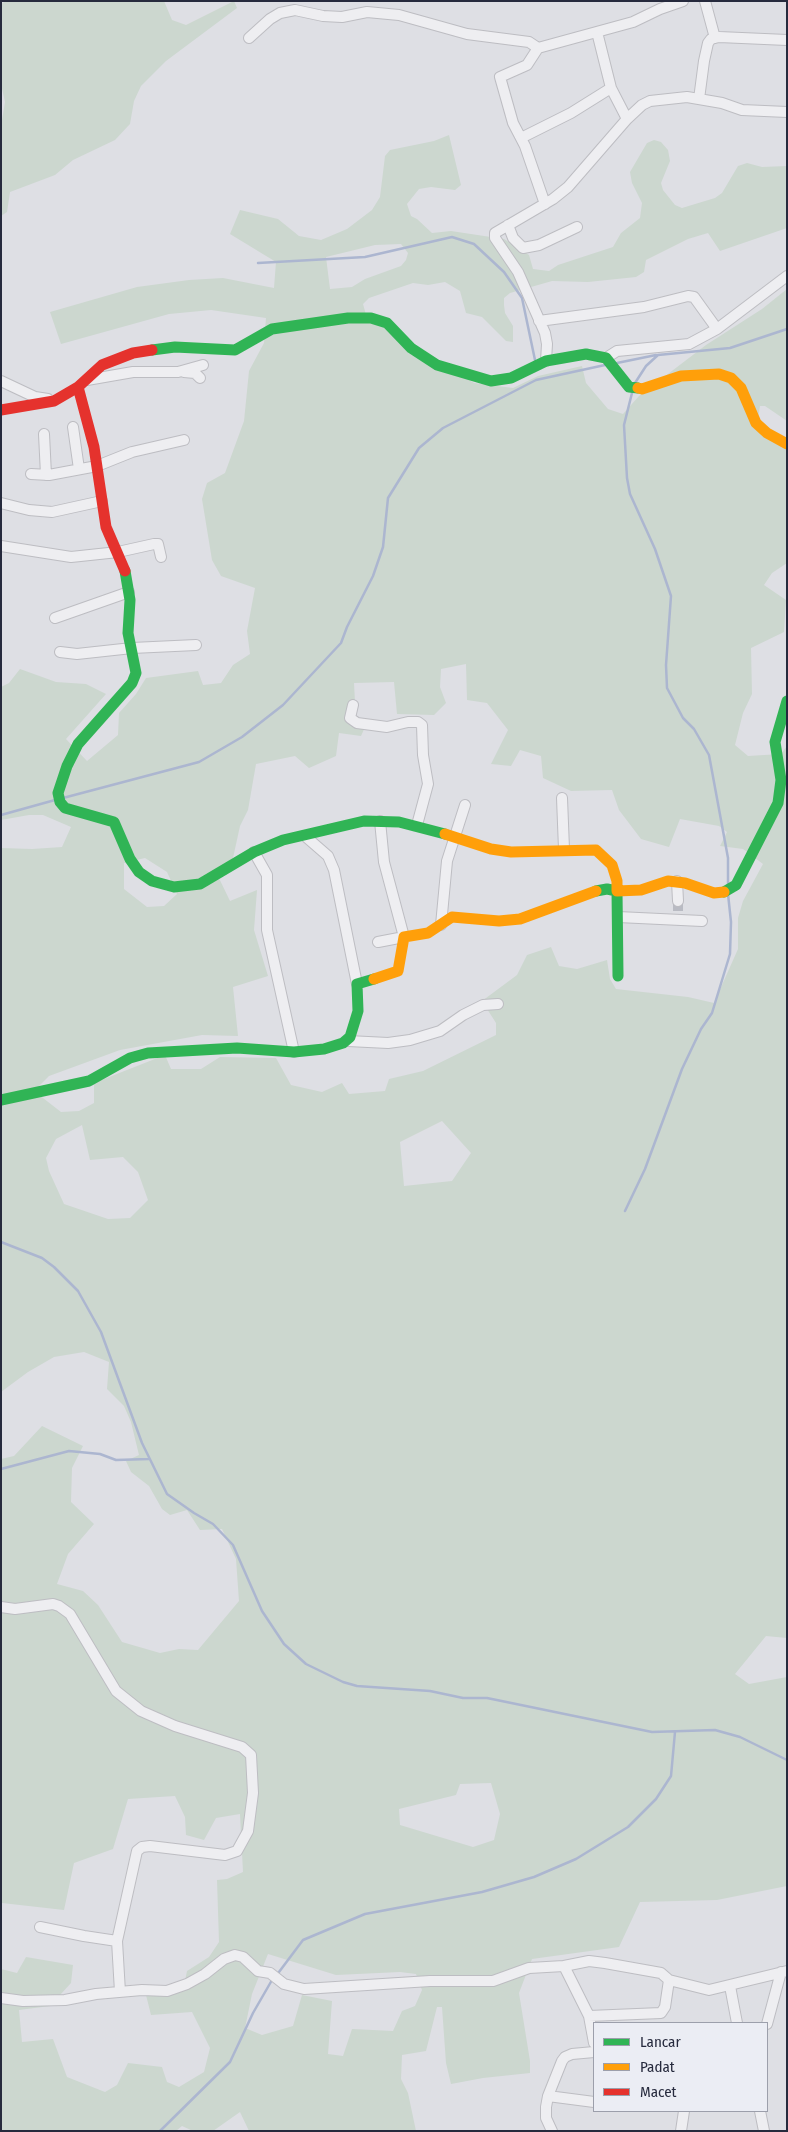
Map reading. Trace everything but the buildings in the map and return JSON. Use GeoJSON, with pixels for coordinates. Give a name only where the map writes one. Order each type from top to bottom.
{"type":"FeatureCollection","features":[{"type":"Feature","properties":{"kind":"street"},"geometry":{"type":"LineString","coordinates":[[545,204],[514,123],[500,78],[527,66],[538,48],[633,22],[660,9],[683,1]]}},
{"type":"Feature","properties":{"kind":"street"},"geometry":{"type":"LineString","coordinates":[[705,1],[715,38]]}},
{"type":"Feature","properties":{"kind":"street"},"geometry":{"type":"LineString","coordinates":[[249,38],[270,19],[280,13],[295,10],[323,16],[342,17],[367,12],[399,15],[467,34],[528,42],[538,48]]}},
{"type":"Feature","properties":{"kind":"street"},"geometry":{"type":"LineString","coordinates":[[597,32],[611,88],[627,119]]}},
{"type":"Feature","properties":{"kind":"street"},"geometry":{"type":"LineString","coordinates":[[699,99],[708,43],[715,38],[787,40]]}},
{"type":"Feature","properties":{"kind":"street"},"geometry":{"type":"LineString","coordinates":[[521,138],[571,113],[611,88]]}},
{"type":"Feature","properties":{"kind":"street"},"geometry":{"type":"LineString","coordinates":[[544,361],[547,344],[539,321],[518,272],[495,238],[495,233],[545,204],[568,187],[627,119],[642,105],[650,101],[670,98],[699,99],[742,110],[787,112]]}},
{"type":"Feature","properties":{"kind":"street"},"geometry":{"type":"LineString","coordinates":[[508,225],[512,238],[523,248],[539,245],[577,227]]}},
{"type":"Feature","properties":{"kind":"street"},"geometry":{"type":"LineString","coordinates":[[606,358],[617,351],[689,344],[718,329],[787,276]]}},
{"type":"Feature","properties":{"kind":"street"},"geometry":{"type":"LineString","coordinates":[[539,321],[644,307],[688,296],[694,297],[718,329]]}},
{"type":"Feature","properties":{"kind":"street"},"geometry":{"type":"LineString","coordinates":[[1,410],[54,400],[81,384],[102,365],[144,350],[174,347],[235,350],[272,329],[348,318],[371,318],[387,324],[412,348],[437,365],[479,378],[499,381],[544,361],[586,354],[606,358],[628,387],[642,389],[681,376],[719,374],[731,378],[741,388],[756,423],[767,433],[787,444]]}},
{"type":"Feature","properties":{"kind":"street"},"geometry":{"type":"LineString","coordinates":[[178,372],[203,365]]}},
{"type":"Feature","properties":{"kind":"street"},"geometry":{"type":"LineString","coordinates":[[81,384],[134,372],[195,373],[200,378]]}},
{"type":"Feature","properties":{"kind":"street"},"geometry":{"type":"LineString","coordinates":[[1,381],[35,397],[54,400]]}},
{"type":"Feature","properties":{"kind":"street"},"geometry":{"type":"LineString","coordinates":[[81,384],[97,466],[106,527],[128,575],[128,627],[136,672],[132,683],[78,744],[68,761],[59,797],[65,808],[114,822],[130,859],[140,872],[152,881],[174,887],[200,884],[254,852],[283,840],[364,820],[417,825],[491,849],[511,852],[564,849],[596,850],[604,856],[615,871],[618,917],[618,976]]}},
{"type":"Feature","properties":{"kind":"street"},"geometry":{"type":"LineString","coordinates":[[73,427],[79,469]]}},
{"type":"Feature","properties":{"kind":"street"},"geometry":{"type":"LineString","coordinates":[[44,434],[46,474]]}},
{"type":"Feature","properties":{"kind":"street"},"geometry":{"type":"LineString","coordinates":[[31,474],[46,474],[97,466],[132,452],[184,440]]}},
{"type":"Feature","properties":{"kind":"street"},"geometry":{"type":"LineString","coordinates":[[1,503],[29,510],[52,512],[102,501]]}},
{"type":"Feature","properties":{"kind":"street"},"geometry":{"type":"LineString","coordinates":[[1,546],[71,557],[118,552],[158,544],[161,557]]}},
{"type":"Feature","properties":{"kind":"street"},"geometry":{"type":"LineString","coordinates":[[55,618],[129,592]]}},
{"type":"Feature","properties":{"kind":"street"},"geometry":{"type":"LineString","coordinates":[[60,652],[77,654],[132,648],[196,645]]}},
{"type":"Feature","properties":{"kind":"street"},"geometry":{"type":"LineString","coordinates":[[378,942],[428,933],[447,919],[457,916],[500,921],[520,919],[589,892],[607,889],[617,891],[641,890],[668,881],[677,881],[714,894],[723,892],[736,885],[778,803],[781,780],[775,742],[787,701]]}},
{"type":"Feature","properties":{"kind":"street"},"geometry":{"type":"LineString","coordinates":[[353,705],[350,718],[358,723],[387,727],[408,722],[418,722],[422,725],[423,755],[428,784],[417,825]]}},
{"type":"Feature","properties":{"kind":"street"},"geometry":{"type":"LineString","coordinates":[[562,798],[564,849]]}},
{"type":"Feature","properties":{"kind":"street"},"geometry":{"type":"LineString","coordinates":[[441,925],[447,861],[465,805]]}},
{"type":"Feature","properties":{"kind":"street"},"geometry":{"type":"LineString","coordinates":[[357,984],[398,971],[404,937],[384,862],[380,821]]}},
{"type":"Feature","properties":{"kind":"street"},"geometry":{"type":"LineString","coordinates":[[305,836],[328,856],[334,870],[357,984],[358,1012],[348,1041]]}},
{"type":"Feature","properties":{"kind":"street"},"geometry":{"type":"LineString","coordinates":[[254,852],[267,875],[267,930],[294,1052]]}},
{"type":"Feature","properties":{"kind":"street"},"geometry":{"type":"LineString","coordinates":[[677,881],[678,901]]}},
{"type":"Feature","properties":{"kind":"street"},"geometry":{"type":"LineString","coordinates":[[618,917],[678,918],[702,921]]}},
{"type":"Feature","properties":{"kind":"street"},"geometry":{"type":"LineString","coordinates":[[1,1100],[89,1081],[130,1058],[148,1053],[237,1048],[294,1052],[324,1049],[348,1041],[388,1044],[410,1040],[440,1031],[463,1015],[483,1006],[498,1004]]}},
{"type":"Feature","properties":{"kind":"street"},"geometry":{"type":"LineString","coordinates":[[1,1607],[15,1610],[53,1604],[59,1606],[70,1614],[116,1690],[142,1711],[176,1726],[242,1747],[251,1755],[253,1793],[248,1831],[237,1852],[225,1855],[150,1846],[139,1848],[128,1884],[117,1941],[120,1992]]}},
{"type":"Feature","properties":{"kind":"street"},"geometry":{"type":"LineString","coordinates":[[40,1927],[117,1941]]}},
{"type":"Feature","properties":{"kind":"street"},"geometry":{"type":"LineString","coordinates":[[1,1998],[23,2001],[64,2000],[120,1992],[167,1991],[188,1984],[224,1959],[235,1955],[243,1957],[258,1971],[270,1973],[284,1984],[304,1989],[430,1981],[479,1982],[502,1979],[535,1967],[594,1962],[661,1973],[669,1980],[709,1990],[784,1972]]}},
{"type":"Feature","properties":{"kind":"street"},"geometry":{"type":"LineString","coordinates":[[564,1966],[589,2016],[593,2038]]}},
{"type":"Feature","properties":{"kind":"street"},"geometry":{"type":"LineString","coordinates":[[768,2022],[784,1972]]}},
{"type":"Feature","properties":{"kind":"street"},"geometry":{"type":"LineString","coordinates":[[589,2016],[661,2013],[665,2007],[669,1980]]}},
{"type":"Feature","properties":{"kind":"street"},"geometry":{"type":"LineString","coordinates":[[730,1986],[737,2022]]}},
{"type":"Feature","properties":{"kind":"street"},"geometry":{"type":"LineString","coordinates":[[552,2131],[546,2118],[548,2096],[565,2057],[572,2054],[593,2052]]}},
{"type":"Feature","properties":{"kind":"street"},"geometry":{"type":"LineString","coordinates":[[548,2096],[593,2102]]}},
{"type":"Feature","properties":{"kind":"street"},"geometry":{"type":"LineString","coordinates":[[682,2131],[684,2112]]}},
{"type":"Feature","properties":{"kind":"street"},"geometry":{"type":"LineString","coordinates":[[760,2112],[764,2131]]}},
{"type":"Feature","properties":{"kind":"shaded area"},"geometry":{"type":"Polygon","coordinates":[[[6,1],[164,1],[172,20],[186,25],[234,1],[237,8],[166,61],[141,86],[134,101],[130,124],[115,140],[73,160],[55,175],[10,192],[7,212],[1,216],[1,126],[5,102],[1,84],[1,4],[6,1]]]}},
{"type":"Feature","properties":{"kind":"shaded area"},"geometry":{"type":"Polygon","coordinates":[[[449,135],[461,185],[455,190],[431,187],[419,189],[407,204],[411,216],[432,233],[451,231],[504,239],[529,255],[533,269],[549,271],[558,265],[613,247],[621,233],[640,218],[642,203],[632,183],[630,172],[647,143],[654,140],[661,142],[668,150],[670,161],[661,183],[663,190],[675,205],[682,208],[715,198],[722,193],[738,166],[747,163],[762,167],[787,166],[787,228],[720,251],[708,233],[688,239],[646,260],[644,272],[636,277],[588,282],[552,281],[510,293],[504,298],[504,305],[505,313],[513,326],[513,342],[506,341],[482,317],[466,313],[460,291],[445,282],[428,285],[413,283],[369,298],[363,304],[368,322],[386,326],[474,383],[513,388],[538,376],[582,366],[586,383],[608,409],[623,414],[639,396],[706,345],[762,309],[787,289],[787,421],[765,406],[760,406],[758,418],[787,445],[787,563],[772,573],[764,585],[786,600],[784,632],[751,648],[752,694],[743,713],[735,745],[748,756],[781,754],[787,746],[787,1638],[766,1636],[735,1674],[749,1684],[787,1677],[787,1886],[717,1900],[640,1902],[619,1947],[532,1959],[519,1993],[530,2061],[530,2073],[483,2078],[451,2084],[446,2063],[442,2007],[437,2007],[426,2051],[402,2055],[401,2079],[408,2093],[416,2131],[249,2131],[240,2112],[213,2131],[193,2131],[182,2126],[176,2131],[1,2131],[1,1969],[17,1973],[26,1957],[73,1965],[71,1983],[50,2006],[19,2010],[22,2042],[53,2039],[67,2077],[105,2092],[117,2085],[128,2063],[162,2067],[167,2082],[179,2087],[204,2072],[210,2048],[192,2012],[151,2015],[146,1995],[183,1991],[187,1971],[209,1957],[219,1942],[217,1880],[227,1879],[243,1872],[240,1814],[216,1818],[204,1840],[186,1835],[185,1817],[175,1796],[128,1799],[113,1849],[74,1863],[64,1910],[2,1903],[1,1905],[1,1459],[14,1456],[42,1426],[83,1446],[72,1468],[71,1502],[94,1524],[68,1554],[57,1584],[83,1591],[98,1605],[122,1642],[160,1653],[179,1649],[198,1650],[239,1601],[236,1559],[222,1529],[200,1530],[187,1510],[170,1515],[162,1509],[149,1486],[131,1472],[126,1461],[139,1455],[131,1422],[124,1406],[107,1389],[109,1362],[84,1352],[54,1357],[28,1372],[1,1392],[1,848],[32,849],[62,847],[71,827],[43,815],[29,815],[1,820],[1,687],[9,683],[20,669],[56,682],[86,684],[106,694],[66,739],[87,761],[118,735],[119,713],[136,694],[146,678],[198,671],[203,685],[221,683],[233,665],[250,654],[247,631],[255,588],[221,576],[212,560],[202,499],[207,483],[225,473],[244,421],[249,371],[264,343],[266,318],[211,310],[169,314],[61,344],[50,312],[137,287],[189,280],[223,278],[274,288],[276,262],[230,234],[240,210],[278,219],[299,236],[321,240],[347,229],[372,210],[380,197],[385,156],[390,150],[434,141],[449,135]],[[401,244],[375,245],[326,257],[330,289],[352,287],[365,279],[401,266],[406,260],[408,253],[401,244]],[[466,664],[441,669],[440,687],[446,703],[434,715],[397,714],[394,682],[354,683],[356,722],[366,725],[361,736],[339,733],[336,756],[309,768],[295,756],[256,764],[248,810],[240,826],[233,858],[216,872],[230,901],[257,890],[254,930],[268,976],[233,987],[238,1036],[202,1035],[120,1050],[49,1076],[34,1091],[61,1112],[79,1111],[94,1103],[94,1083],[165,1055],[171,1069],[201,1069],[220,1057],[276,1058],[291,1085],[322,1092],[342,1083],[349,1094],[385,1091],[389,1079],[423,1071],[496,1035],[496,1023],[482,1001],[517,975],[527,955],[551,947],[559,966],[577,969],[607,960],[610,979],[616,989],[688,997],[714,1003],[738,949],[738,918],[743,901],[763,864],[743,849],[720,846],[727,832],[719,826],[680,819],[669,847],[641,839],[619,810],[612,790],[571,791],[543,778],[541,756],[520,750],[511,766],[491,764],[508,730],[487,703],[467,700],[466,664]],[[145,858],[124,863],[124,889],[147,907],[164,906],[177,894],[167,872],[145,858]],[[442,1121],[400,1142],[404,1186],[452,1181],[471,1153],[442,1121]],[[82,1125],[56,1139],[46,1158],[49,1171],[64,1204],[108,1219],[130,1218],[148,1200],[138,1172],[123,1157],[90,1160],[82,1125]],[[491,1783],[460,1784],[456,1795],[399,1809],[400,1825],[473,1847],[494,1840],[500,1814],[491,1783]],[[268,1954],[252,1994],[245,2028],[262,2035],[293,2026],[302,1995],[332,2001],[328,2054],[343,2056],[352,2029],[393,2031],[402,2011],[415,2006],[422,1990],[416,1974],[400,1972],[336,1975],[268,1954]]]}},
{"type":"Feature","properties":{"kind":"waterway"},"geometry":{"type":"LineString","coordinates":[[258,263],[365,257],[452,237],[474,244],[504,272],[522,298],[535,360]]}},
{"type":"Feature","properties":{"kind":"waterway"},"geometry":{"type":"LineString","coordinates":[[635,383],[646,366],[658,355],[730,348],[787,329]]}},
{"type":"Feature","properties":{"kind":"waterway"},"geometry":{"type":"LineString","coordinates":[[617,363],[656,355]]}},
{"type":"Feature","properties":{"kind":"waterway"},"geometry":{"type":"LineString","coordinates":[[63,798],[199,762],[242,737],[283,705],[341,643],[373,576],[383,547],[388,498],[419,448],[443,428],[536,380],[605,365]]}},
{"type":"Feature","properties":{"kind":"waterway"},"geometry":{"type":"LineString","coordinates":[[632,393],[624,425],[627,478],[630,494],[655,549],[671,596],[666,665],[667,688],[683,718],[694,729],[709,755],[728,858],[728,884]]}},
{"type":"Feature","properties":{"kind":"waterway"},"geometry":{"type":"LineString","coordinates":[[1,815],[55,800]]}},
{"type":"Feature","properties":{"kind":"waterway"},"geometry":{"type":"LineString","coordinates":[[625,1211],[645,1169],[682,1069],[701,1029],[712,1013],[730,954],[731,922],[728,894]]}},
{"type":"Feature","properties":{"kind":"waterway"},"geometry":{"type":"LineString","coordinates":[[1,1242],[42,1258],[78,1291],[101,1332],[142,1443],[167,1494],[213,1524],[233,1545],[262,1611],[284,1644],[306,1664],[343,1682],[357,1686],[430,1691],[463,1698],[487,1698],[652,1732],[715,1730],[740,1737],[787,1760]]}},
{"type":"Feature","properties":{"kind":"waterway"},"geometry":{"type":"LineString","coordinates":[[1,1469],[69,1451],[100,1454],[116,1460],[149,1459]]}},
{"type":"Feature","properties":{"kind":"waterway"},"geometry":{"type":"LineString","coordinates":[[276,1976],[303,1940],[365,1914],[482,1892],[534,1877],[576,1859],[628,1827],[656,1799],[671,1776],[675,1732]]}},
{"type":"Feature","properties":{"kind":"waterway"},"geometry":{"type":"LineString","coordinates":[[160,2131],[230,2062],[253,2013],[272,1980]]}},
{"type":"Feature","properties":{"kind":"tunnel"},"geometry":{"type":"LineString","coordinates":[[678,901],[678,915]]}},
{"type":"Feature","properties":{"kind":"traffic: fast"},"geometry":{"type":"LineString","coordinates":[[152,350],[175,347],[235,350],[272,329],[348,318],[371,318],[387,323],[411,348],[437,365],[491,381],[511,378],[546,361],[586,354],[606,358],[629,387],[638,388]]}},
{"type":"Feature","properties":{"kind":"traffic: fast"},"geometry":{"type":"LineString","coordinates":[[125,571],[130,600],[128,633],[136,673],[132,683],[78,744],[67,766],[58,793],[60,802],[65,808],[114,822],[130,859],[139,872],[152,881],[174,887],[200,884],[254,852],[283,840],[364,821],[399,822],[445,834]]}},
{"type":"Feature","properties":{"kind":"traffic: fast"},"geometry":{"type":"LineString","coordinates":[[724,892],[736,885],[778,803],[781,780],[775,742],[787,701]]}},
{"type":"Feature","properties":{"kind":"traffic: fast"},"geometry":{"type":"LineString","coordinates":[[596,891],[607,889],[617,891],[618,976]]}},
{"type":"Feature","properties":{"kind":"traffic: fast"},"geometry":{"type":"LineString","coordinates":[[1,1100],[89,1081],[130,1058],[148,1053],[237,1048],[294,1052],[324,1049],[343,1043],[350,1037],[358,1011],[357,984],[374,979]]}},
{"type":"Feature","properties":{"kind":"traffic: slow"},"geometry":{"type":"LineString","coordinates":[[638,388],[642,389],[681,376],[719,374],[731,378],[741,388],[756,423],[767,433],[787,444]]}},
{"type":"Feature","properties":{"kind":"traffic: slow"},"geometry":{"type":"LineString","coordinates":[[445,834],[491,849],[511,852],[596,850],[612,865],[617,881],[617,891],[641,890],[668,881],[685,883],[714,893],[724,892]]}},
{"type":"Feature","properties":{"kind":"traffic: slow"},"geometry":{"type":"LineString","coordinates":[[374,979],[398,971],[404,937],[428,933],[452,917],[499,921],[520,919],[596,891]]}},
{"type":"Feature","properties":{"kind":"traffic: jam"},"geometry":{"type":"LineString","coordinates":[[1,410],[54,401],[78,387],[102,365],[133,353],[152,350]]}},
{"type":"Feature","properties":{"kind":"traffic: jam"},"geometry":{"type":"LineString","coordinates":[[78,387],[94,447],[106,527],[125,571]]}}]}
